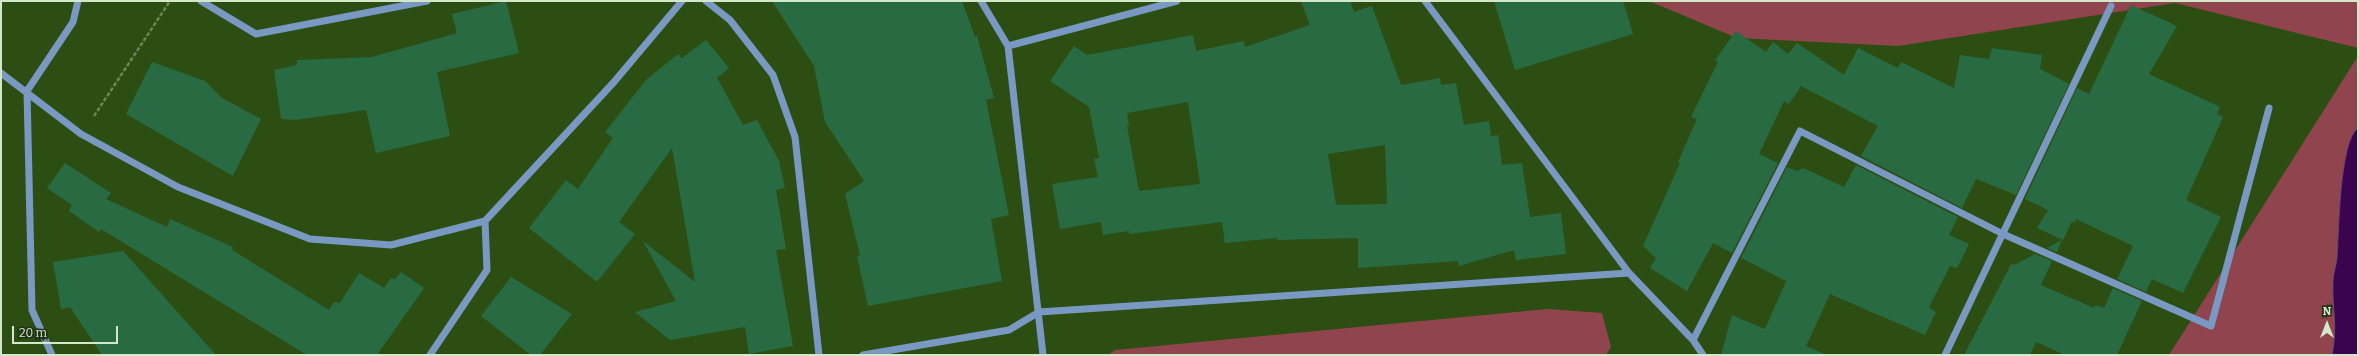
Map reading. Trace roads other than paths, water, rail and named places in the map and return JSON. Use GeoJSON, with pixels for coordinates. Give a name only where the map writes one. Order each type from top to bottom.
{"type":"FeatureCollection","features":[{"type":"Feature","properties":{"kind":"street"},"geometry":{"type":"LineString","coordinates":[[52,355],[32,310],[28,91],[73,22],[78,1]]}},
{"type":"Feature","properties":{"kind":"street"},"geometry":{"type":"LineString","coordinates":[[201,1],[256,34],[427,1]]}},
{"type":"Feature","properties":{"kind":"street"},"geometry":{"type":"LineString","coordinates":[[1,73],[28,91],[82,134],[178,187],[310,239],[391,245],[485,222],[614,82],[682,1]]}},
{"type":"Feature","properties":{"kind":"street"},"geometry":{"type":"LineString","coordinates":[[706,1],[730,20],[773,75],[795,137],[819,355]]}},
{"type":"Feature","properties":{"kind":"street"},"geometry":{"type":"LineString","coordinates":[[981,1],[1008,46],[1043,355]]}},
{"type":"Feature","properties":{"kind":"street"},"geometry":{"type":"LineString","coordinates":[[1008,46],[1177,1]]}},
{"type":"Feature","properties":{"kind":"street"},"geometry":{"type":"LineString","coordinates":[[1425,1],[1629,273],[1693,340],[1703,355]]}},
{"type":"Feature","properties":{"kind":"street"},"geometry":{"type":"LineString","coordinates":[[1945,355],[2111,6]]}},
{"type":"Feature","properties":{"kind":"street"},"geometry":{"type":"LineString","coordinates":[[1693,340],[1800,131],[2003,234],[2211,326],[2269,108]]}},
{"type":"Feature","properties":{"kind":"street"},"geometry":{"type":"LineString","coordinates":[[430,355],[487,270],[485,222]]}},
{"type":"Feature","properties":{"kind":"street"},"geometry":{"type":"LineString","coordinates":[[863,355],[1009,330],[1039,312],[1629,273]]}}]}
